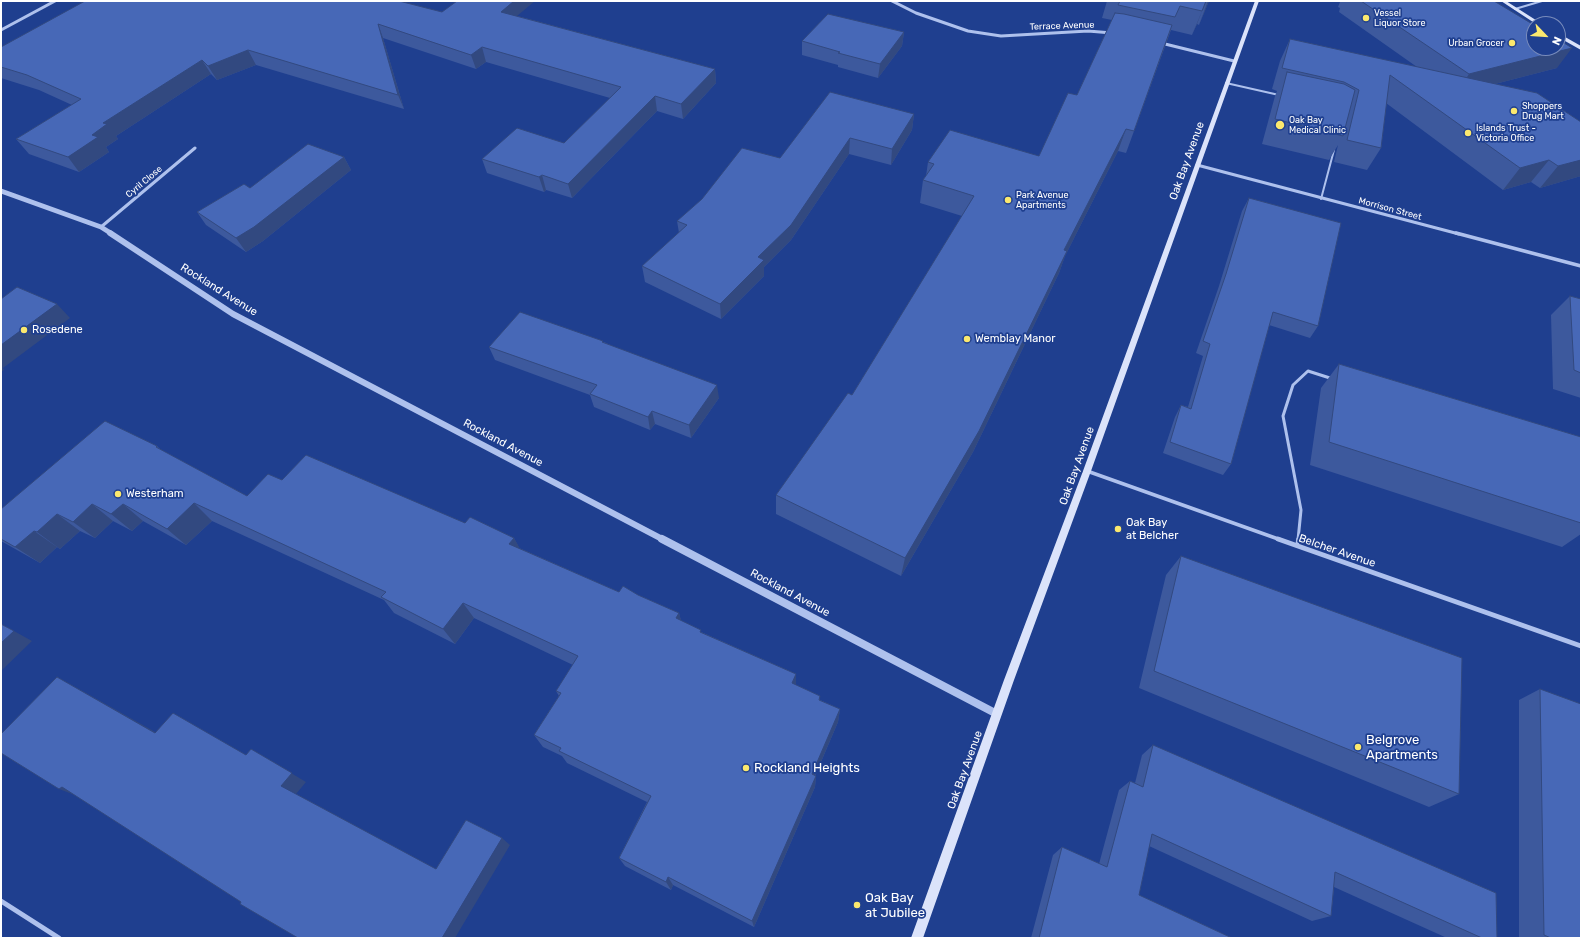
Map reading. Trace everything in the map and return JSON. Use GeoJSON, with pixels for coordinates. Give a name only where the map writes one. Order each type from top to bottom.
{"type":"FeatureCollection","features":[{"type":"Feature","properties":{"kind":"main road","name":"Oak Bay Avenue"},"geometry":{"type":"LineString","coordinates":[[917,938],[997,714],[1087,471],[1196,165],[1257,1]]}},
{"type":"Feature","properties":{"kind":"main road"},"geometry":{"type":"LineString","coordinates":[[1503,1],[1526,16]]}},
{"type":"Feature","properties":{"kind":"main road"},"geometry":{"type":"LineString","coordinates":[[1566,40],[1581,48]]}},
{"type":"Feature","properties":{"kind":"street"},"geometry":{"type":"LineString","coordinates":[[1,30],[55,1]]}},
{"type":"Feature","properties":{"kind":"street","name":"Terrace Avenue"},"geometry":{"type":"LineString","coordinates":[[892,1],[916,13],[968,31],[1001,36],[1088,31],[1118,33]]}},
{"type":"Feature","properties":{"kind":"street"},"geometry":{"type":"LineString","coordinates":[[1157,42],[1234,61]]}},
{"type":"Feature","properties":{"kind":"street","name":"Cyril Close"},"geometry":{"type":"LineString","coordinates":[[101,227],[195,148]]}},
{"type":"Feature","properties":{"kind":"street","name":"Morrison Street"},"geometry":{"type":"LineString","coordinates":[[1196,165],[1581,266]]}},
{"type":"Feature","properties":{"kind":"street","name":"Rockland Avenue"},"geometry":{"type":"LineString","coordinates":[[1,191],[101,227],[233,314],[997,714]]}},
{"type":"Feature","properties":{"kind":"street","name":"Belcher Avenue"},"geometry":{"type":"LineString","coordinates":[[1087,471],[1581,646]]}},
{"type":"Feature","properties":{"kind":"street"},"geometry":{"type":"LineString","coordinates":[[1,901],[60,938]]}},
{"type":"Feature","properties":{"kind":"lane"},"geometry":{"type":"LineString","coordinates":[[1515,9],[1542,1]]}},
{"type":"Feature","properties":{"kind":"lane"},"geometry":{"type":"LineString","coordinates":[[1226,83],[1285,96]]}},
{"type":"Feature","properties":{"kind":"lane"},"geometry":{"type":"LineString","coordinates":[[1322,198],[1334,150]]}},
{"type":"Feature","properties":{"kind":"lane"},"geometry":{"type":"LineString","coordinates":[[1297,546],[1301,510],[1283,416],[1293,384],[1308,371],[1338,380]]}},
{"type":"Feature","properties":{"kind":"building"},"geometry":{"type":"Polygon","coordinates":[[[85,1],[399,1],[442,12],[457,1],[514,1],[501,12],[715,69],[681,104],[655,96],[568,184],[542,175],[539,177],[482,159],[517,128],[564,143],[621,87],[482,47],[471,55],[378,24],[398,95],[248,50],[208,66],[202,60],[103,123],[107,124],[92,135],[98,137],[68,157],[16,139],[81,99],[27,75],[1,67],[1,47],[85,1]]]}},
{"type":"Feature","properties":{"kind":"building"},"geometry":{"type":"Polygon","coordinates":[[[1120,1],[1206,1],[1202,11],[1180,6],[1175,17],[1118,5],[1120,1]]]}},
{"type":"Feature","properties":{"kind":"building"},"geometry":{"type":"Polygon","coordinates":[[[1361,1],[1494,1],[1526,20],[1526,56],[1540,56],[1469,74],[1361,1]]]}},
{"type":"Feature","properties":{"kind":"building"},"geometry":{"type":"Polygon","coordinates":[[[1115,13],[1172,25],[1134,131],[1126,129],[1064,250],[1067,251],[979,431],[905,558],[776,495],[848,393],[852,395],[974,196],[923,180],[934,164],[928,162],[950,130],[1039,156],[1068,93],[1077,95],[1115,13]]]}},
{"type":"Feature","properties":{"kind":"building"},"geometry":{"type":"Polygon","coordinates":[[[828,14],[904,32],[880,64],[838,53],[840,52],[802,41],[828,14]]]}},
{"type":"Feature","properties":{"kind":"building"},"geometry":{"type":"Polygon","coordinates":[[[1290,39],[1537,93],[1581,122],[1581,160],[1558,166],[1549,160],[1520,168],[1390,75],[1381,148],[1347,140],[1359,90],[1344,82],[1282,68],[1290,39]]]}},
{"type":"Feature","properties":{"kind":"building"},"geometry":{"type":"Polygon","coordinates":[[[1566,44],[1572,48],[1566,50],[1566,44]]]}},
{"type":"Feature","properties":{"kind":"building"},"geometry":{"type":"Polygon","coordinates":[[[1287,72],[1344,84],[1355,90],[1343,136],[1275,119],[1287,72]]]}},
{"type":"Feature","properties":{"kind":"building"},"geometry":{"type":"Polygon","coordinates":[[[830,92],[914,114],[892,149],[850,138],[791,225],[758,257],[764,260],[720,304],[642,266],[687,225],[677,221],[702,199],[742,148],[780,158],[830,92]]]}},
{"type":"Feature","properties":{"kind":"building"},"geometry":{"type":"Polygon","coordinates":[[[308,144],[344,157],[254,227],[236,238],[197,212],[244,184],[250,188],[308,144]]]}},
{"type":"Feature","properties":{"kind":"building"},"geometry":{"type":"Polygon","coordinates":[[[1249,198],[1341,223],[1318,326],[1273,312],[1231,464],[1170,442],[1181,405],[1191,409],[1210,344],[1203,341],[1226,274],[1249,198]]]}},
{"type":"Feature","properties":{"kind":"building"},"geometry":{"type":"Polygon","coordinates":[[[17,287],[57,304],[1,345],[1,299],[17,287]]]}},
{"type":"Feature","properties":{"kind":"building"},"geometry":{"type":"Polygon","coordinates":[[[1570,296],[1581,299],[1581,373],[1574,370],[1570,296]]]}},
{"type":"Feature","properties":{"kind":"building"},"geometry":{"type":"Polygon","coordinates":[[[520,312],[603,341],[602,342],[717,385],[689,425],[652,411],[648,417],[590,394],[597,385],[489,347],[520,312]]]}},
{"type":"Feature","properties":{"kind":"building"},"geometry":{"type":"Polygon","coordinates":[[[1339,364],[1581,437],[1581,523],[1329,442],[1339,364]]]}},
{"type":"Feature","properties":{"kind":"building"},"geometry":{"type":"Polygon","coordinates":[[[105,421],[157,446],[156,447],[247,496],[268,474],[282,480],[306,455],[465,523],[470,517],[514,538],[509,544],[619,592],[623,586],[638,595],[679,613],[676,618],[701,630],[700,632],[796,674],[792,683],[820,696],[819,700],[840,709],[812,774],[816,776],[752,921],[668,877],[666,882],[619,858],[651,796],[559,751],[561,748],[534,735],[561,693],[556,691],[578,656],[463,603],[443,629],[381,597],[386,592],[194,503],[167,529],[123,504],[111,514],[92,504],[73,522],[57,514],[37,532],[34,531],[15,547],[1,539],[1,509],[105,421]]]}},
{"type":"Feature","properties":{"kind":"building","name":"Belgrove Apartments"},"geometry":{"type":"Polygon","coordinates":[[[1181,556],[1462,658],[1459,794],[1154,671],[1181,556]]]}},
{"type":"Feature","properties":{"kind":"building"},"geometry":{"type":"Polygon","coordinates":[[[1,624],[14,631],[1,643],[1,624]]]}},
{"type":"Feature","properties":{"kind":"building"},"geometry":{"type":"Polygon","coordinates":[[[57,677],[155,733],[173,713],[246,755],[251,749],[292,773],[281,786],[436,869],[466,820],[502,838],[442,938],[298,938],[240,904],[241,902],[62,787],[59,789],[1,753],[1,734],[57,677]]]}},
{"type":"Feature","properties":{"kind":"building"},"geometry":{"type":"Polygon","coordinates":[[[1540,689],[1581,704],[1581,938],[1551,938],[1544,935],[1540,689]]]}},
{"type":"Feature","properties":{"kind":"building"},"geometry":{"type":"Polygon","coordinates":[[[1153,745],[1496,893],[1497,938],[1482,938],[1335,872],[1331,916],[1152,834],[1139,895],[1232,938],[1039,938],[1062,847],[1107,867],[1130,781],[1143,787],[1153,745]]]}},
{"type":"Feature","properties":{"kind":"place","name":"Vessel Liquor Store"},"geometry":{"type":"Point","coordinates":[1366,18]}},
{"type":"Feature","properties":{"kind":"place","name":"Urban Grocer"},"geometry":{"type":"Point","coordinates":[1512,43]}},
{"type":"Feature","properties":{"kind":"place","name":"Shoppers Drug Mart"},"geometry":{"type":"Point","coordinates":[1514,111]}},
{"type":"Feature","properties":{"kind":"place","name":"Oak Bay Medical Clinic"},"geometry":{"type":"Point","coordinates":[1280,125]}},
{"type":"Feature","properties":{"kind":"place","name":"Islands Trust - Victoria Office"},"geometry":{"type":"Point","coordinates":[1468,133]}},
{"type":"Feature","properties":{"kind":"place","name":"Park Avenue Apartments"},"geometry":{"type":"Point","coordinates":[1008,200]}},
{"type":"Feature","properties":{"kind":"place","name":"Rosedene"},"geometry":{"type":"Point","coordinates":[24,330]}},
{"type":"Feature","properties":{"kind":"place","name":"Wemblay Manor"},"geometry":{"type":"Point","coordinates":[967,339]}},
{"type":"Feature","properties":{"kind":"place","name":"Westerham"},"geometry":{"type":"Point","coordinates":[118,494]}},
{"type":"Feature","properties":{"kind":"place","name":"Oak Bay at Belcher"},"geometry":{"type":"Point","coordinates":[1118,529]}},
{"type":"Feature","properties":{"kind":"place","name":"Belgrove Apartments"},"geometry":{"type":"Point","coordinates":[1358,747]}},
{"type":"Feature","properties":{"kind":"place","name":"Rockland Heights"},"geometry":{"type":"Point","coordinates":[746,768]}},
{"type":"Feature","properties":{"kind":"place","name":"Oak Bay at Jubilee"},"geometry":{"type":"Point","coordinates":[857,905]}}]}
